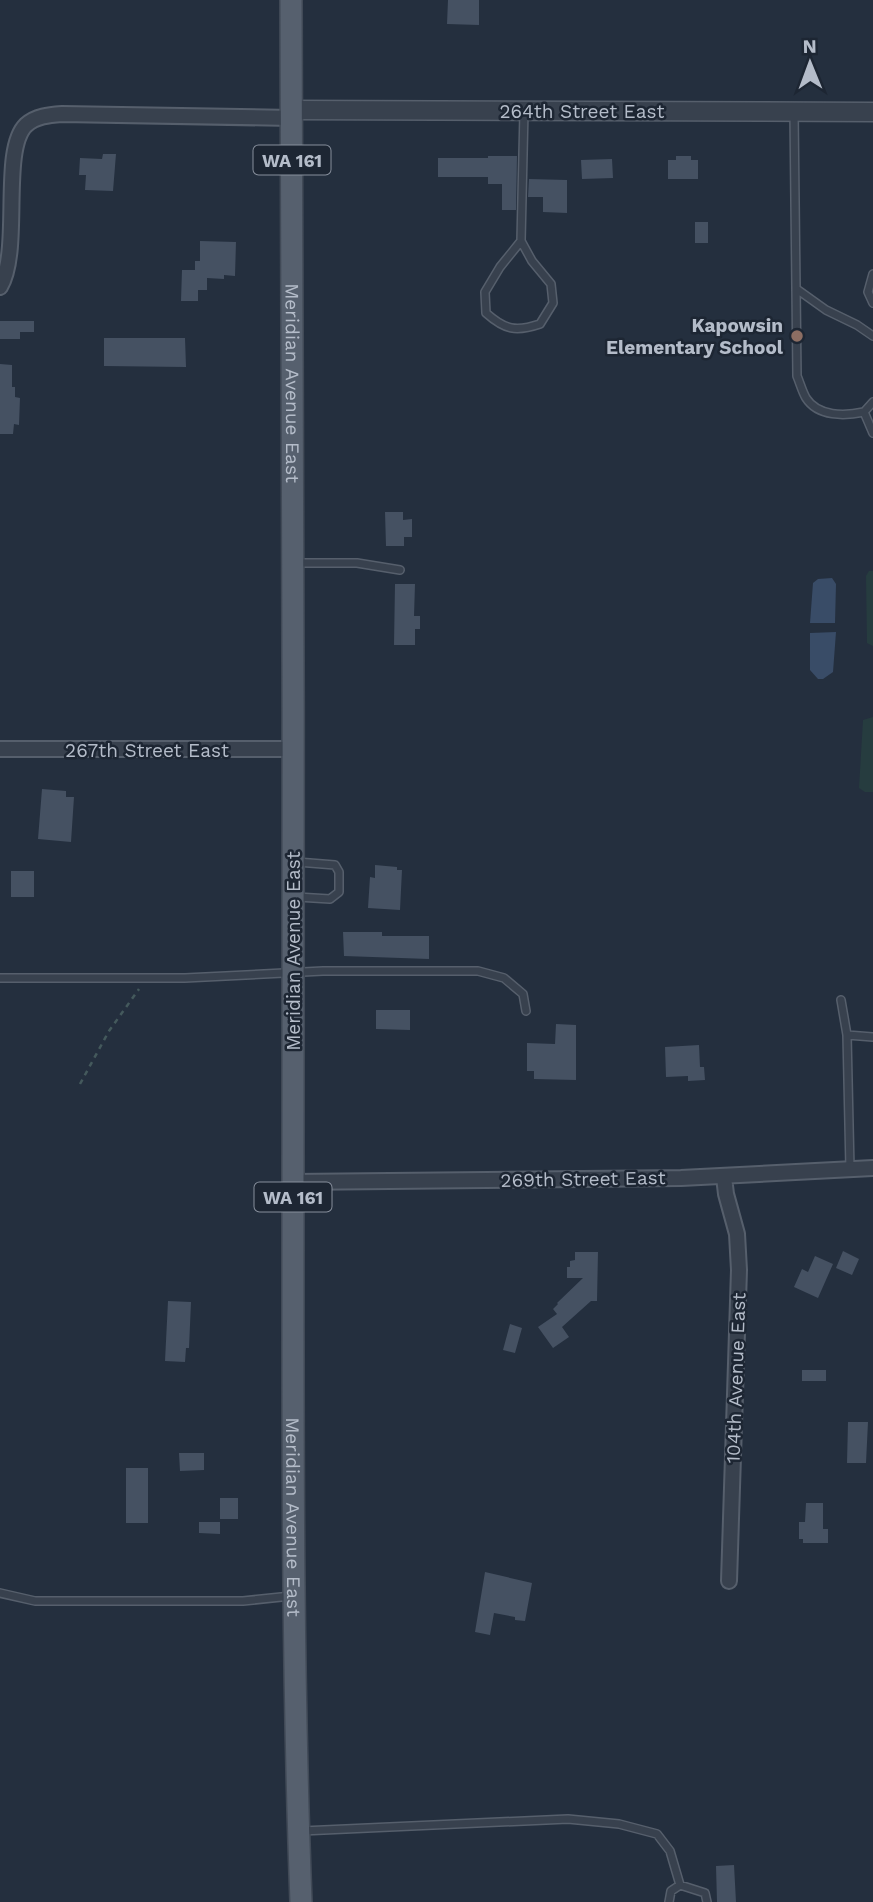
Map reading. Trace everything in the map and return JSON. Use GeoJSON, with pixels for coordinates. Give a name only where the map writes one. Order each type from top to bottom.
{"type":"FeatureCollection","features":[{"type":"Feature","properties":{"kind":"main road","name":"Meridian Avenue East"},"geometry":{"type":"LineString","coordinates":[[291,0],[295,1596],[301,1902]]}},
{"type":"Feature","properties":{"kind":"street","name":"264th Street East"},"geometry":{"type":"LineString","coordinates":[[292,114],[524,111],[873,112]]}},
{"type":"Feature","properties":{"kind":"street"},"geometry":{"type":"LineString","coordinates":[[0,287],[6,269],[10,234],[13,150],[19,132],[28,123],[43,116],[62,114],[292,114]]}},
{"type":"Feature","properties":{"kind":"street","name":"267th Street East"},"geometry":{"type":"LineString","coordinates":[[0,749],[293,749]]}},
{"type":"Feature","properties":{"kind":"street","name":"269th Street East"},"geometry":{"type":"LineString","coordinates":[[293,1182],[724,1177],[873,1168]]}},
{"type":"Feature","properties":{"kind":"street","name":"104th Avenue East"},"geometry":{"type":"LineString","coordinates":[[724,1177],[737,1234],[739,1270],[729,1581]]}},
{"type":"Feature","properties":{"kind":"lane"},"geometry":{"type":"LineString","coordinates":[[521,241],[500,267],[485,292],[486,313],[500,325],[522,330],[540,324],[553,303],[551,285],[532,261],[521,241],[524,111]]}},
{"type":"Feature","properties":{"kind":"lane"},"geometry":{"type":"LineString","coordinates":[[794,112],[797,376],[807,401],[827,413],[848,416],[864,412],[873,402]]}},
{"type":"Feature","properties":{"kind":"lane"},"geometry":{"type":"LineString","coordinates":[[873,274],[868,292],[873,303]]}},
{"type":"Feature","properties":{"kind":"lane"},"geometry":{"type":"LineString","coordinates":[[797,290],[873,336]]}},
{"type":"Feature","properties":{"kind":"lane"},"geometry":{"type":"LineString","coordinates":[[864,412],[873,433]]}},
{"type":"Feature","properties":{"kind":"lane"},"geometry":{"type":"LineString","coordinates":[[294,564],[358,563],[400,570]]}},
{"type":"Feature","properties":{"kind":"lane"},"geometry":{"type":"LineString","coordinates":[[293,862],[335,866],[339,872],[339,892],[334,898],[293,897]]}},
{"type":"Feature","properties":{"kind":"lane"},"geometry":{"type":"LineString","coordinates":[[0,978],[146,978],[478,971],[504,978],[523,995],[526,1011]]}},
{"type":"Feature","properties":{"kind":"lane"},"geometry":{"type":"LineString","coordinates":[[841,1000],[847,1035],[850,1169]]}},
{"type":"Feature","properties":{"kind":"lane"},"geometry":{"type":"LineString","coordinates":[[847,1035],[873,1037]]}},
{"type":"Feature","properties":{"kind":"lane"},"geometry":{"type":"LineString","coordinates":[[0,1593],[35,1601],[243,1601],[295,1596]]}},
{"type":"Feature","properties":{"kind":"lane"},"geometry":{"type":"LineString","coordinates":[[298,1831],[568,1819],[619,1824],[657,1834],[670,1851],[680,1885]]}},
{"type":"Feature","properties":{"kind":"lane"},"geometry":{"type":"LineString","coordinates":[[669,1902],[671,1891],[680,1885]]}},
{"type":"Feature","properties":{"kind":"lane"},"geometry":{"type":"LineString","coordinates":[[680,1885],[705,1893],[707,1902]]}},
{"type":"Feature","properties":{"kind":"path"},"geometry":{"type":"LineString","coordinates":[[80,1084],[109,1031],[146,978]]}},
{"type":"Feature","properties":{"kind":"green space"},"geometry":{"type":"Polygon","coordinates":[[[869,571],[873,571],[873,646],[867,643],[866,576],[869,571]]]}},
{"type":"Feature","properties":{"kind":"green space"},"geometry":{"type":"Polygon","coordinates":[[[873,717],[873,792],[865,792],[859,788],[863,720],[873,717]]]}},
{"type":"Feature","properties":{"kind":"water"},"geometry":{"type":"Polygon","coordinates":[[[832,578],[836,584],[835,623],[810,623],[813,583],[818,579],[832,578]]]}},
{"type":"Feature","properties":{"kind":"water"},"geometry":{"type":"Polygon","coordinates":[[[836,632],[833,672],[823,679],[818,679],[810,670],[810,633],[836,632]]]}},
{"type":"Feature","properties":{"kind":"building"},"geometry":{"type":"Polygon","coordinates":[[[448,0],[479,0],[479,25],[447,24],[448,0]]]}},
{"type":"Feature","properties":{"kind":"building"},"geometry":{"type":"Polygon","coordinates":[[[103,154],[116,154],[113,191],[85,190],[86,175],[79,175],[80,158],[102,159],[103,154]]]}},
{"type":"Feature","properties":{"kind":"building"},"geometry":{"type":"Polygon","coordinates":[[[517,156],[516,210],[502,210],[502,184],[488,184],[488,177],[438,177],[438,158],[517,156]]]}},
{"type":"Feature","properties":{"kind":"building"},"geometry":{"type":"Polygon","coordinates":[[[676,156],[691,156],[691,160],[698,160],[698,179],[668,179],[668,160],[676,160],[676,156]]]}},
{"type":"Feature","properties":{"kind":"building"},"geometry":{"type":"Polygon","coordinates":[[[612,159],[613,178],[582,179],[581,160],[612,159]]]}},
{"type":"Feature","properties":{"kind":"building"},"geometry":{"type":"Polygon","coordinates":[[[529,179],[567,180],[567,213],[543,212],[543,197],[528,197],[529,179]]]}},
{"type":"Feature","properties":{"kind":"building"},"geometry":{"type":"Polygon","coordinates":[[[695,222],[708,222],[708,243],[695,243],[695,222]]]}},
{"type":"Feature","properties":{"kind":"building"},"geometry":{"type":"Polygon","coordinates":[[[200,241],[236,242],[235,276],[224,275],[224,279],[207,278],[207,290],[198,290],[198,301],[181,301],[182,270],[195,270],[195,261],[200,261],[200,241]]]}},
{"type":"Feature","properties":{"kind":"building"},"geometry":{"type":"Polygon","coordinates":[[[0,321],[34,321],[34,332],[20,332],[20,339],[0,339],[0,321]]]}},
{"type":"Feature","properties":{"kind":"building"},"geometry":{"type":"Polygon","coordinates":[[[104,338],[185,338],[186,367],[104,366],[104,338]]]}},
{"type":"Feature","properties":{"kind":"building"},"geometry":{"type":"Polygon","coordinates":[[[0,364],[12,365],[12,387],[15,387],[15,397],[20,398],[19,425],[14,424],[13,434],[0,434],[0,364]]]}},
{"type":"Feature","properties":{"kind":"building"},"geometry":{"type":"Polygon","coordinates":[[[385,512],[403,512],[403,520],[412,519],[412,537],[404,537],[404,546],[386,546],[385,512]]]}},
{"type":"Feature","properties":{"kind":"building"},"geometry":{"type":"Polygon","coordinates":[[[395,584],[415,584],[414,616],[420,616],[420,629],[415,629],[415,645],[394,645],[395,584]]]}},
{"type":"Feature","properties":{"kind":"building"},"geometry":{"type":"Polygon","coordinates":[[[42,789],[66,791],[66,797],[74,797],[71,842],[38,839],[42,789]]]}},
{"type":"Feature","properties":{"kind":"building"},"geometry":{"type":"Polygon","coordinates":[[[375,865],[402,870],[400,910],[368,908],[370,877],[375,878],[375,865]]]}},
{"type":"Feature","properties":{"kind":"building"},"geometry":{"type":"Polygon","coordinates":[[[11,871],[34,871],[34,897],[11,897],[11,871]]]}},
{"type":"Feature","properties":{"kind":"building"},"geometry":{"type":"Polygon","coordinates":[[[343,932],[382,932],[382,936],[429,936],[429,959],[344,956],[343,932]]]}},
{"type":"Feature","properties":{"kind":"building"},"geometry":{"type":"Polygon","coordinates":[[[376,1010],[410,1010],[410,1030],[376,1029],[376,1010]]]}},
{"type":"Feature","properties":{"kind":"building"},"geometry":{"type":"Polygon","coordinates":[[[556,1024],[576,1025],[576,1080],[534,1079],[534,1071],[527,1071],[527,1043],[555,1044],[556,1024]]]}},
{"type":"Feature","properties":{"kind":"building"},"geometry":{"type":"Polygon","coordinates":[[[699,1045],[700,1067],[704,1067],[705,1080],[688,1081],[688,1076],[666,1077],[665,1047],[699,1045]]]}},
{"type":"Feature","properties":{"kind":"building"},"geometry":{"type":"Polygon","coordinates":[[[843,1251],[859,1259],[852,1275],[836,1268],[843,1251]]]}},
{"type":"Feature","properties":{"kind":"building"},"geometry":{"type":"Polygon","coordinates":[[[575,1252],[598,1252],[597,1301],[591,1301],[562,1327],[569,1337],[553,1348],[538,1327],[557,1314],[553,1309],[557,1303],[583,1278],[567,1278],[567,1267],[570,1267],[570,1261],[575,1260],[575,1252]]]}},
{"type":"Feature","properties":{"kind":"building"},"geometry":{"type":"Polygon","coordinates":[[[815,1256],[833,1264],[818,1298],[794,1287],[802,1269],[808,1272],[815,1256]]]}},
{"type":"Feature","properties":{"kind":"building"},"geometry":{"type":"Polygon","coordinates":[[[168,1301],[191,1302],[189,1348],[186,1348],[185,1362],[165,1361],[168,1301]]]}},
{"type":"Feature","properties":{"kind":"building"},"geometry":{"type":"Polygon","coordinates":[[[510,1324],[522,1328],[515,1353],[503,1350],[510,1324]]]}},
{"type":"Feature","properties":{"kind":"building"},"geometry":{"type":"Polygon","coordinates":[[[802,1370],[826,1370],[826,1381],[802,1381],[802,1370]]]}},
{"type":"Feature","properties":{"kind":"building"},"geometry":{"type":"Polygon","coordinates":[[[848,1422],[868,1422],[866,1463],[847,1463],[848,1422]]]}},
{"type":"Feature","properties":{"kind":"building"},"geometry":{"type":"Polygon","coordinates":[[[179,1453],[204,1453],[204,1470],[180,1471],[179,1453]]]}},
{"type":"Feature","properties":{"kind":"building"},"geometry":{"type":"Polygon","coordinates":[[[126,1468],[148,1468],[148,1523],[126,1523],[126,1468]]]}},
{"type":"Feature","properties":{"kind":"building"},"geometry":{"type":"Polygon","coordinates":[[[220,1498],[238,1498],[238,1519],[220,1519],[220,1498]]]}},
{"type":"Feature","properties":{"kind":"building"},"geometry":{"type":"Polygon","coordinates":[[[806,1503],[823,1503],[823,1529],[828,1529],[828,1543],[803,1543],[803,1539],[799,1539],[799,1522],[805,1522],[806,1503]]]}},
{"type":"Feature","properties":{"kind":"building"},"geometry":{"type":"Polygon","coordinates":[[[199,1522],[220,1522],[220,1534],[199,1533],[199,1522]]]}},
{"type":"Feature","properties":{"kind":"building"},"geometry":{"type":"Polygon","coordinates":[[[485,1572],[532,1583],[525,1621],[494,1613],[490,1635],[475,1632],[485,1572]]]}},
{"type":"Feature","properties":{"kind":"building"},"geometry":{"type":"Polygon","coordinates":[[[734,1865],[736,1902],[717,1902],[716,1866],[734,1865]]]}},
{"type":"Feature","properties":{"kind":"place","name":"Kapowsin Elementary School"},"geometry":{"type":"Point","coordinates":[797,336]}}]}
